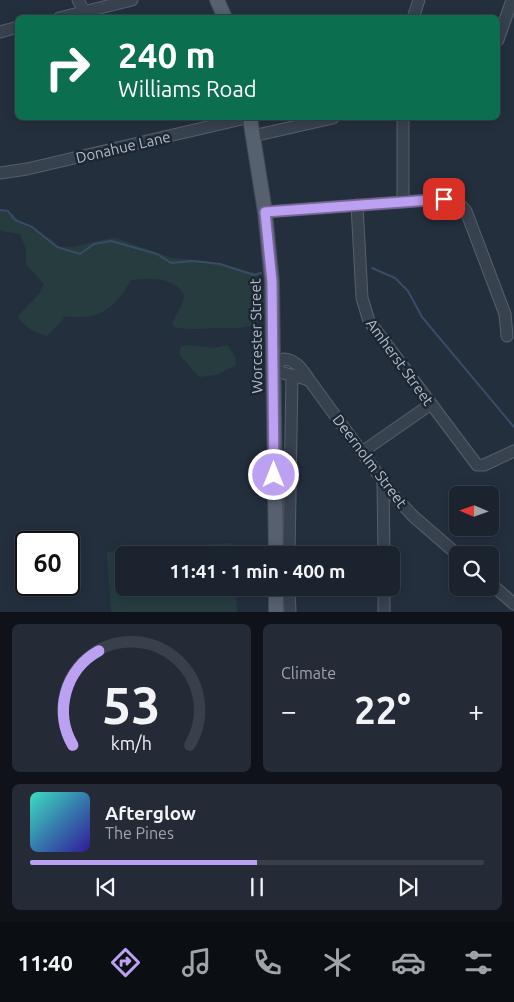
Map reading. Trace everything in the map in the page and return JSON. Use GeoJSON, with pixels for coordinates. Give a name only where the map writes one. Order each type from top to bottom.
{"type":"FeatureCollection","features":[{"type":"Feature","properties":{"kind":"main road"},"geometry":{"type":"LineString","coordinates":[[217,0],[224,15]]}},
{"type":"Feature","properties":{"kind":"main road","name":"Worcester Street"},"geometry":{"type":"LineString","coordinates":[[250,120],[265,212],[272,282],[276,546]]}},
{"type":"Feature","properties":{"kind":"main road"},"geometry":{"type":"LineString","coordinates":[[276,596],[276,612]]}},
{"type":"Feature","properties":{"kind":"street"},"geometry":{"type":"LineString","coordinates":[[78,0],[84,11]]}},
{"type":"Feature","properties":{"kind":"street"},"geometry":{"type":"LineString","coordinates":[[70,15],[132,0]]}},
{"type":"Feature","properties":{"kind":"street"},"geometry":{"type":"LineString","coordinates":[[414,15],[420,0]]}},
{"type":"Feature","properties":{"kind":"street"},"geometry":{"type":"LineString","coordinates":[[500,34],[512,0]]}},
{"type":"Feature","properties":{"kind":"street"},"geometry":{"type":"LineString","coordinates":[[0,32],[15,28]]}},
{"type":"Feature","properties":{"kind":"street","name":"Donahue Lane"},"geometry":{"type":"LineString","coordinates":[[0,172],[27,170],[238,120]]}},
{"type":"Feature","properties":{"kind":"street"},"geometry":{"type":"LineString","coordinates":[[253,136],[324,120]]}},
{"type":"Feature","properties":{"kind":"street"},"geometry":{"type":"LineString","coordinates":[[403,120],[403,202]]}},
{"type":"Feature","properties":{"kind":"street"},"geometry":{"type":"LineString","coordinates":[[265,212],[444,199],[456,200],[461,204],[505,314],[507,336]]}},
{"type":"Feature","properties":{"kind":"street","name":"Amherst Street"},"geometry":{"type":"LineString","coordinates":[[357,205],[362,298],[365,315],[477,465],[484,465],[514,451]]}},
{"type":"Feature","properties":{"kind":"street","name":"Deernolm Street"},"geometry":{"type":"LineString","coordinates":[[273,367],[280,360],[293,360],[310,380],[383,483],[408,511],[449,547]]}},
{"type":"Feature","properties":{"kind":"street"},"geometry":{"type":"LineString","coordinates":[[273,367],[280,374],[310,380]]}},
{"type":"Feature","properties":{"kind":"street"},"geometry":{"type":"LineString","coordinates":[[289,546],[292,375]]}},
{"type":"Feature","properties":{"kind":"street"},"geometry":{"type":"LineString","coordinates":[[362,452],[431,404]]}},
{"type":"Feature","properties":{"kind":"street"},"geometry":{"type":"LineString","coordinates":[[383,483],[384,546]]}},
{"type":"Feature","properties":{"kind":"street"},"geometry":{"type":"LineString","coordinates":[[499,591],[514,604]]}},
{"type":"Feature","properties":{"kind":"street"},"geometry":{"type":"LineString","coordinates":[[290,596],[290,612]]}},
{"type":"Feature","properties":{"kind":"street"},"geometry":{"type":"LineString","coordinates":[[384,596],[384,612]]}},
{"type":"Feature","properties":{"kind":"green space"},"geometry":{"type":"Polygon","coordinates":[[[0,211],[13,214],[22,224],[51,239],[59,247],[83,245],[116,238],[172,258],[207,261],[255,273],[261,280],[264,290],[265,309],[262,317],[257,323],[241,328],[184,329],[174,327],[172,324],[183,302],[184,294],[179,288],[167,281],[138,279],[131,280],[118,299],[106,310],[92,316],[65,317],[47,336],[39,333],[26,326],[18,316],[39,294],[44,284],[26,264],[26,249],[20,234],[0,231],[0,211]]]}},
{"type":"Feature","properties":{"kind":"green space"},"geometry":{"type":"Polygon","coordinates":[[[188,345],[214,348],[227,345],[235,358],[235,366],[216,375],[199,377],[179,354],[181,347],[188,345]]]}},
{"type":"Feature","properties":{"kind":"green space"},"geometry":{"type":"Polygon","coordinates":[[[232,543],[232,546],[190,546],[232,543]]]}},
{"type":"Feature","properties":{"kind":"green space"},"geometry":{"type":"Polygon","coordinates":[[[115,551],[115,596],[236,596],[237,612],[111,612],[107,552],[115,551]]]}},
{"type":"Feature","properties":{"kind":"waterway"},"geometry":{"type":"LineString","coordinates":[[0,210],[8,211],[15,220],[32,227],[57,247],[80,254],[94,244],[111,241],[157,254],[171,263],[193,261],[220,264],[254,275],[261,273]]}},
{"type":"Feature","properties":{"kind":"waterway"},"geometry":{"type":"LineString","coordinates":[[372,268],[395,278],[408,291],[422,317],[514,427]]}},
{"type":"Feature","properties":{"kind":"route"},"geometry":{"type":"LineString","coordinates":[[274,475],[272,282],[265,212],[444,199]]}}]}
